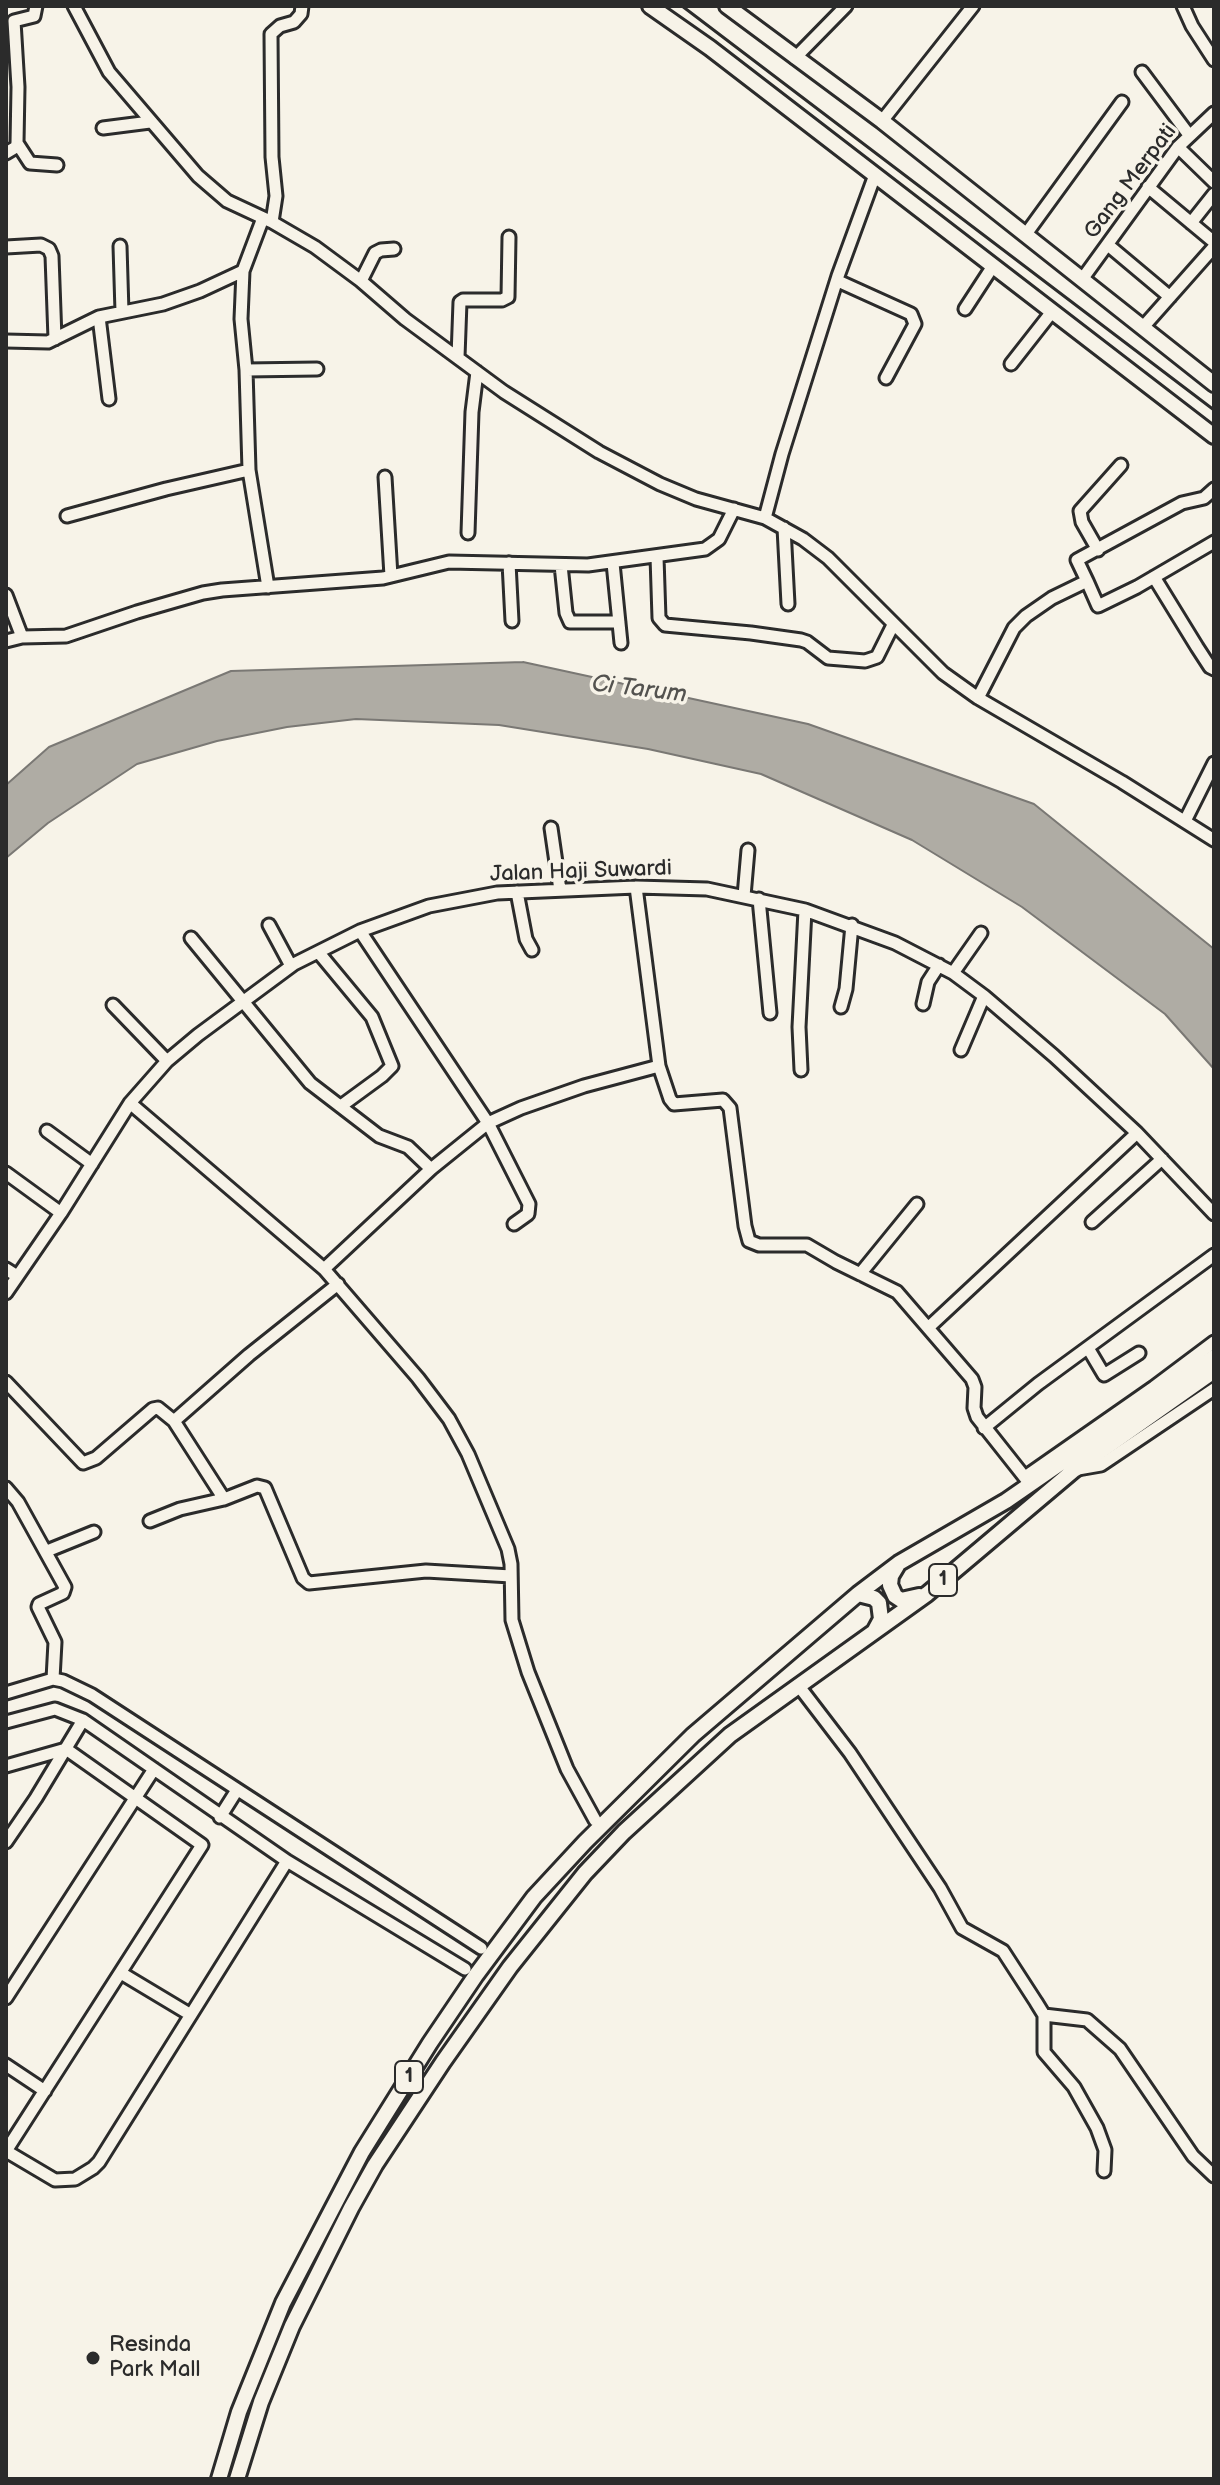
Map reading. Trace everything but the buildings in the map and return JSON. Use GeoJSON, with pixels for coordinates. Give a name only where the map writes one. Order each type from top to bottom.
{"type":"FeatureCollection","features":[{"type":"Feature","properties":{"kind":"main road"},"geometry":{"type":"LineString","coordinates":[[650,6],[710,48],[1214,436]]}},
{"type":"Feature","properties":{"kind":"main road"},"geometry":{"type":"LineString","coordinates":[[737,9],[795,58],[882,121],[1214,384]]}},
{"type":"Feature","properties":{"kind":"main road","name":"1"},"geometry":{"type":"LineString","coordinates":[[219,2479],[239,2412],[291,2286],[362,2152],[430,2043],[534,1897],[693,1735],[858,1594],[899,1563],[990,1511],[1028,1480],[1214,1357]]}},
{"type":"Feature","properties":{"kind":"main road","name":"1"},"geometry":{"type":"LineString","coordinates":[[237,2479],[261,2402],[292,2326],[351,2208],[402,2123],[510,1967],[555,1908],[624,1832],[719,1744],[927,1594],[1074,1470],[1214,1371]]}},
{"type":"Feature","properties":{"kind":"main road"},"geometry":{"type":"LineString","coordinates":[[899,1563],[891,1576],[890,1585],[895,1596],[901,1600],[927,1594]]}},
{"type":"Feature","properties":{"kind":"main road"},"geometry":{"type":"LineString","coordinates":[[858,1594],[874,1598],[879,1603],[881,1619],[874,1632]]}},
{"type":"Feature","properties":{"kind":"street"},"geometry":{"type":"LineString","coordinates":[[36,6],[34,16],[11,19],[17,143],[30,163],[57,165]]}},
{"type":"Feature","properties":{"kind":"street"},"geometry":{"type":"LineString","coordinates":[[74,6],[109,72],[150,122],[216,193],[315,247],[477,372],[599,452],[696,499],[765,518],[784,528],[828,558],[943,673],[978,698],[1214,840]]}},
{"type":"Feature","properties":{"kind":"street"},"geometry":{"type":"LineString","coordinates":[[268,587],[249,470],[241,319],[243,271],[276,196],[272,157],[271,34],[280,26],[294,22],[301,14],[302,6]]}},
{"type":"Feature","properties":{"kind":"street"},"geometry":{"type":"LineString","coordinates":[[795,58],[846,6]]}},
{"type":"Feature","properties":{"kind":"street"},"geometry":{"type":"LineString","coordinates":[[882,121],[973,6]]}},
{"type":"Feature","properties":{"kind":"street"},"geometry":{"type":"LineString","coordinates":[[1183,6],[1214,60]]}},
{"type":"Feature","properties":{"kind":"street"},"geometry":{"type":"LineString","coordinates":[[1142,72],[1189,135]]}},
{"type":"Feature","properties":{"kind":"street"},"geometry":{"type":"LineString","coordinates":[[1026,234],[1122,102]]}},
{"type":"Feature","properties":{"kind":"street","name":"Gang Merpati"},"geometry":{"type":"LineString","coordinates":[[1083,278],[1178,147],[1214,113]]}},
{"type":"Feature","properties":{"kind":"street"},"geometry":{"type":"LineString","coordinates":[[103,128],[150,122]]}},
{"type":"Feature","properties":{"kind":"street"},"geometry":{"type":"LineString","coordinates":[[6,153],[17,143]]}},
{"type":"Feature","properties":{"kind":"street"},"geometry":{"type":"LineString","coordinates":[[1178,147],[1214,182]]}},
{"type":"Feature","properties":{"kind":"street"},"geometry":{"type":"LineString","coordinates":[[765,518],[782,454],[875,175]]}},
{"type":"Feature","properties":{"kind":"street"},"geometry":{"type":"LineString","coordinates":[[1144,326],[1214,244],[1148,187]]}},
{"type":"Feature","properties":{"kind":"street"},"geometry":{"type":"LineString","coordinates":[[1191,223],[1214,194]]}},
{"type":"Feature","properties":{"kind":"street"},"geometry":{"type":"LineString","coordinates":[[458,357],[460,302],[508,297],[509,237]]}},
{"type":"Feature","properties":{"kind":"street"},"geometry":{"type":"LineString","coordinates":[[6,247],[41,245],[49,249],[52,256],[55,339]]}},
{"type":"Feature","properties":{"kind":"street"},"geometry":{"type":"LineString","coordinates":[[1108,245],[1170,297]]}},
{"type":"Feature","properties":{"kind":"street"},"geometry":{"type":"LineString","coordinates":[[120,246],[122,312]]}},
{"type":"Feature","properties":{"kind":"street"},"geometry":{"type":"LineString","coordinates":[[361,281],[375,253],[394,249]]}},
{"type":"Feature","properties":{"kind":"street"},"geometry":{"type":"LineString","coordinates":[[965,309],[993,266]]}},
{"type":"Feature","properties":{"kind":"street"},"geometry":{"type":"LineString","coordinates":[[6,341],[39,343],[55,339],[99,317],[173,301],[243,271]]}},
{"type":"Feature","properties":{"kind":"street"},"geometry":{"type":"LineString","coordinates":[[838,281],[911,314],[915,324],[886,378]]}},
{"type":"Feature","properties":{"kind":"street"},"geometry":{"type":"LineString","coordinates":[[1011,364],[1051,313]]}},
{"type":"Feature","properties":{"kind":"street"},"geometry":{"type":"LineString","coordinates":[[99,317],[109,399]]}},
{"type":"Feature","properties":{"kind":"street"},"geometry":{"type":"LineString","coordinates":[[246,370],[317,369]]}},
{"type":"Feature","properties":{"kind":"street"},"geometry":{"type":"LineString","coordinates":[[468,533],[472,412],[477,372]]}},
{"type":"Feature","properties":{"kind":"street"},"geometry":{"type":"LineString","coordinates":[[1098,550],[1082,522],[1080,511],[1121,465]]}},
{"type":"Feature","properties":{"kind":"street"},"geometry":{"type":"LineString","coordinates":[[67,516],[249,470]]}},
{"type":"Feature","properties":{"kind":"street"},"geometry":{"type":"LineString","coordinates":[[385,477],[391,576]]}},
{"type":"Feature","properties":{"kind":"street"},"geometry":{"type":"LineString","coordinates":[[1214,489],[1202,499],[1182,503],[1077,560],[1098,606],[1214,542]]}},
{"type":"Feature","properties":{"kind":"street"},"geometry":{"type":"LineString","coordinates":[[6,641],[22,637],[66,636],[203,593],[391,576],[449,562],[561,565],[657,557],[711,546],[719,539],[734,509]]}},
{"type":"Feature","properties":{"kind":"street"},"geometry":{"type":"LineString","coordinates":[[784,528],[788,604]]}},
{"type":"Feature","properties":{"kind":"street"},"geometry":{"type":"LineString","coordinates":[[657,557],[659,618],[665,625],[801,640],[828,658],[865,661],[877,657],[893,625]]}},
{"type":"Feature","properties":{"kind":"street"},"geometry":{"type":"LineString","coordinates":[[509,563],[512,621]]}},
{"type":"Feature","properties":{"kind":"street"},"geometry":{"type":"LineString","coordinates":[[613,563],[621,643]]}},
{"type":"Feature","properties":{"kind":"street"},"geometry":{"type":"LineString","coordinates":[[561,565],[566,613],[570,622],[619,622]]}},
{"type":"Feature","properties":{"kind":"street"},"geometry":{"type":"LineString","coordinates":[[1154,577],[1214,669]]}},
{"type":"Feature","properties":{"kind":"street"},"geometry":{"type":"LineString","coordinates":[[978,698],[1014,628],[1052,598],[1087,581]]}},
{"type":"Feature","properties":{"kind":"street"},"geometry":{"type":"LineString","coordinates":[[6,595],[22,637]]}},
{"type":"Feature","properties":{"kind":"street"},"geometry":{"type":"LineString","coordinates":[[1185,821],[1214,763]]}},
{"type":"Feature","properties":{"kind":"street"},"geometry":{"type":"LineString","coordinates":[[551,828],[560,890]]}},
{"type":"Feature","properties":{"kind":"street"},"geometry":{"type":"LineString","coordinates":[[744,896],[748,850]]}},
{"type":"Feature","properties":{"kind":"street"},"geometry":{"type":"LineString","coordinates":[[636,887],[659,1066],[674,1104],[723,1100],[730,1108],[749,1241],[759,1245],[807,1245],[897,1292],[974,1383],[974,1412],[1028,1480],[1214,1342]]}},
{"type":"Feature","properties":{"kind":"street","name":"Jalan Haji Suwardi"},"geometry":{"type":"LineString","coordinates":[[6,1293],[130,1103],[167,1061],[291,966],[360,931],[439,903],[517,892],[636,887],[707,889],[805,910],[895,943],[953,973],[984,996],[1137,1133],[1214,1214]]}},
{"type":"Feature","properties":{"kind":"street"},"geometry":{"type":"LineString","coordinates":[[517,892],[526,939],[532,950]]}},
{"type":"Feature","properties":{"kind":"street"},"geometry":{"type":"LineString","coordinates":[[759,899],[770,1013]]}},
{"type":"Feature","properties":{"kind":"street"},"geometry":{"type":"LineString","coordinates":[[801,1070],[799,1027],[805,910]]}},
{"type":"Feature","properties":{"kind":"street"},"geometry":{"type":"LineString","coordinates":[[269,925],[291,966]]}},
{"type":"Feature","properties":{"kind":"street"},"geometry":{"type":"LineString","coordinates":[[841,1007],[846,989],[852,925]]}},
{"type":"Feature","properties":{"kind":"street"},"geometry":{"type":"LineString","coordinates":[[360,931],[488,1123],[529,1204],[528,1214],[514,1224]]}},
{"type":"Feature","properties":{"kind":"street"},"geometry":{"type":"LineString","coordinates":[[953,973],[981,933]]}},
{"type":"Feature","properties":{"kind":"street"},"geometry":{"type":"LineString","coordinates":[[191,938],[310,1083],[379,1136],[408,1147],[431,1169]]}},
{"type":"Feature","properties":{"kind":"street"},"geometry":{"type":"LineString","coordinates":[[319,953],[372,1017],[392,1066],[341,1106]]}},
{"type":"Feature","properties":{"kind":"street"},"geometry":{"type":"LineString","coordinates":[[923,1004],[928,982],[939,965]]}},
{"type":"Feature","properties":{"kind":"street"},"geometry":{"type":"LineString","coordinates":[[961,1050],[984,996]]}},
{"type":"Feature","properties":{"kind":"street"},"geometry":{"type":"LineString","coordinates":[[113,1005],[167,1061]]}},
{"type":"Feature","properties":{"kind":"street"},"geometry":{"type":"LineString","coordinates":[[324,1269],[431,1169],[488,1123],[584,1086],[659,1066]]}},
{"type":"Feature","properties":{"kind":"street"},"geometry":{"type":"LineString","coordinates":[[130,1103],[324,1269],[418,1378],[458,1434],[508,1549],[512,1620],[521,1652],[567,1769],[595,1820]]}},
{"type":"Feature","properties":{"kind":"street"},"geometry":{"type":"LineString","coordinates":[[47,1131],[92,1164]]}},
{"type":"Feature","properties":{"kind":"street"},"geometry":{"type":"LineString","coordinates":[[929,1327],[1137,1133]]}},
{"type":"Feature","properties":{"kind":"street"},"geometry":{"type":"LineString","coordinates":[[1092,1222],[1162,1159]]}},
{"type":"Feature","properties":{"kind":"street"},"geometry":{"type":"LineString","coordinates":[[6,1173],[61,1213]]}},
{"type":"Feature","properties":{"kind":"street"},"geometry":{"type":"LineString","coordinates":[[860,1274],[917,1204]]}},
{"type":"Feature","properties":{"kind":"street"},"geometry":{"type":"LineString","coordinates":[[984,1428],[1214,1255]]}},
{"type":"Feature","properties":{"kind":"street"},"geometry":{"type":"LineString","coordinates":[[6,1269],[17,1276]]}},
{"type":"Feature","properties":{"kind":"street"},"geometry":{"type":"LineString","coordinates":[[174,1421],[249,1355],[338,1284]]}},
{"type":"Feature","properties":{"kind":"street"},"geometry":{"type":"LineString","coordinates":[[1088,1348],[1104,1375],[1139,1353]]}},
{"type":"Feature","properties":{"kind":"street"},"geometry":{"type":"LineString","coordinates":[[6,1382],[83,1463],[96,1458],[158,1408],[174,1421],[224,1499]]}},
{"type":"Feature","properties":{"kind":"street"},"geometry":{"type":"LineString","coordinates":[[1074,1470],[1101,1465],[1214,1389]]}},
{"type":"Feature","properties":{"kind":"street"},"geometry":{"type":"LineString","coordinates":[[150,1521],[257,1486],[265,1488],[303,1578],[309,1583],[426,1571],[511,1576]]}},
{"type":"Feature","properties":{"kind":"street"},"geometry":{"type":"LineString","coordinates":[[6,1488],[18,1502],[65,1587],[63,1593],[38,1607],[55,1642],[53,1679]]}},
{"type":"Feature","properties":{"kind":"street"},"geometry":{"type":"LineString","coordinates":[[47,1551],[94,1532]]}},
{"type":"Feature","properties":{"kind":"street"},"geometry":{"type":"LineString","coordinates":[[6,1693],[53,1679],[92,1695],[481,1948]]}},
{"type":"Feature","properties":{"kind":"street"},"geometry":{"type":"LineString","coordinates":[[798,1685],[850,1753],[940,1888],[962,1928],[1003,1951],[1044,2015],[1044,2052],[1074,2087],[1097,2128],[1105,2150],[1104,2171]]}},
{"type":"Feature","properties":{"kind":"street"},"geometry":{"type":"LineString","coordinates":[[6,1722],[55,1709],[83,1720],[287,1861],[465,1969]]}},
{"type":"Feature","properties":{"kind":"street"},"geometry":{"type":"LineString","coordinates":[[6,1842],[83,1720]]}},
{"type":"Feature","properties":{"kind":"street"},"geometry":{"type":"LineString","coordinates":[[6,1766],[66,1749]]}},
{"type":"Feature","properties":{"kind":"street"},"geometry":{"type":"LineString","coordinates":[[66,1749],[202,1845],[6,2151],[55,2180],[75,2179],[99,2162],[287,1861]]}},
{"type":"Feature","properties":{"kind":"street"},"geometry":{"type":"LineString","coordinates":[[6,1998],[154,1769]]}},
{"type":"Feature","properties":{"kind":"street"},"geometry":{"type":"LineString","coordinates":[[220,1817],[237,1790]]}},
{"type":"Feature","properties":{"kind":"street"},"geometry":{"type":"LineString","coordinates":[[121,1973],[191,2015]]}},
{"type":"Feature","properties":{"kind":"street"},"geometry":{"type":"LineString","coordinates":[[1044,2015],[1087,2020],[1120,2049],[1193,2156],[1214,2176]]}},
{"type":"Feature","properties":{"kind":"street"},"geometry":{"type":"LineString","coordinates":[[6,2065],[45,2091]]}},
{"type":"Feature","properties":{"kind":"water","name":"Ci Tarum"},"geometry":{"type":"Polygon","coordinates":[[[523,662],[808,724],[1034,804],[1214,949],[1214,1069],[1165,1014],[1022,907],[912,840],[761,774],[648,749],[499,725],[356,719],[287,727],[217,741],[137,764],[48,823],[6,858],[6,785],[49,747],[231,671],[523,662]]]}},
{"type":"Feature","properties":{"kind":"railway"},"geometry":{"type":"LineString","coordinates":[[682,6],[1214,410]]}},
{"type":"Feature","properties":{"kind":"place","name":"Resinda Park Mall"},"geometry":{"type":"Point","coordinates":[93,2358]}}]}
